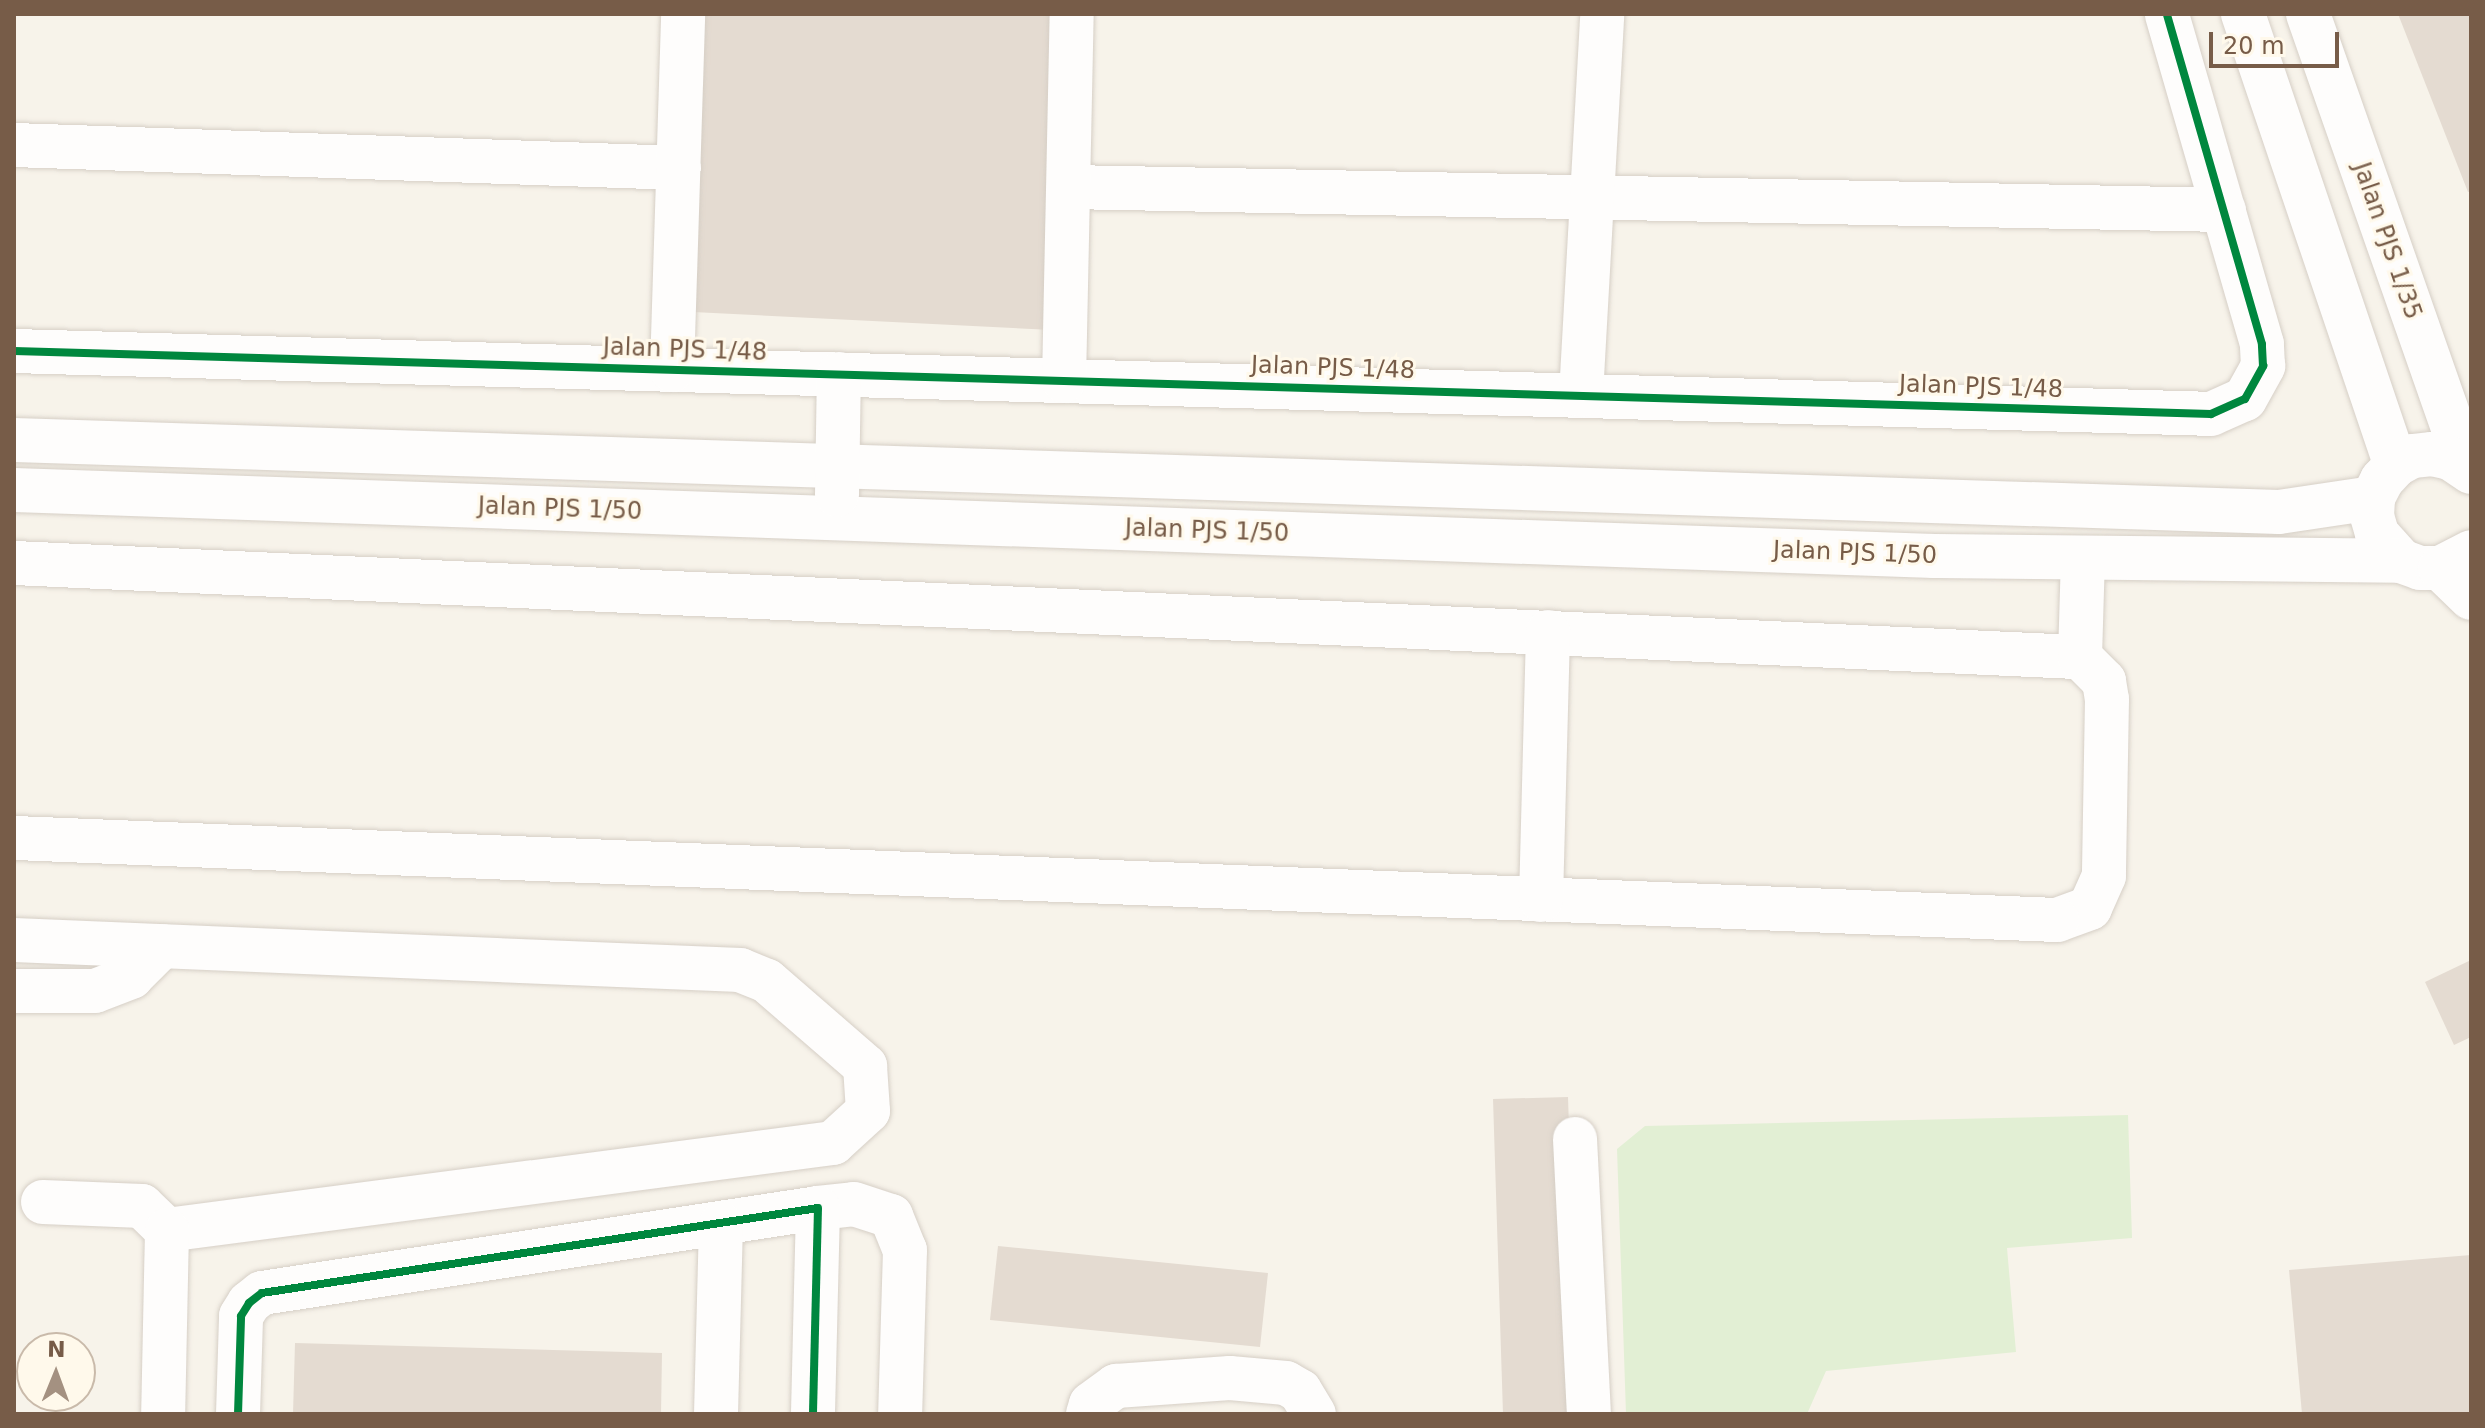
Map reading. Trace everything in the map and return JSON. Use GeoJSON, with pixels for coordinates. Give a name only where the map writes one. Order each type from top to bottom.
{"type":"FeatureCollection","features":[{"type":"Feature","properties":{"kind":"street"},"geometry":{"type":"LineString","coordinates":[[672,370],[683,14]]}},
{"type":"Feature","properties":{"kind":"street"},"geometry":{"type":"LineString","coordinates":[[1064,381],[1072,14]]}},
{"type":"Feature","properties":{"kind":"street"},"geometry":{"type":"LineString","coordinates":[[1581,395],[1602,14]]}},
{"type":"Feature","properties":{"kind":"street","name":"Jalan PJS 1/48"},"geometry":{"type":"LineString","coordinates":[[14,351],[2211,414],[2245,399],[2263,366],[2262,344],[2167,14]]}},
{"type":"Feature","properties":{"kind":"street"},"geometry":{"type":"LineString","coordinates":[[2243,14],[2384,482],[2372,516],[2377,534],[2446,570]]}},
{"type":"Feature","properties":{"kind":"street","name":"Jalan PJS 1/35"},"geometry":{"type":"LineString","coordinates":[[2308,14],[2469,470]]}},
{"type":"Feature","properties":{"kind":"street"},"geometry":{"type":"LineString","coordinates":[[14,145],[679,168]]}},
{"type":"Feature","properties":{"kind":"street"},"geometry":{"type":"LineString","coordinates":[[1069,187],[2224,210]]}},
{"type":"Feature","properties":{"kind":"street"},"geometry":{"type":"LineString","coordinates":[[837,518],[839,374]]}},
{"type":"Feature","properties":{"kind":"street"},"geometry":{"type":"LineString","coordinates":[[14,440],[2279,512],[2384,482],[2412,456],[2432,454],[2450,458],[2469,470]]}},
{"type":"Feature","properties":{"kind":"street","name":"Jalan PJS 1/50"},"geometry":{"type":"LineString","coordinates":[[14,490],[2446,570]]}},
{"type":"Feature","properties":{"kind":"street"},"geometry":{"type":"LineString","coordinates":[[2080,657],[2083,558]]}},
{"type":"Feature","properties":{"kind":"street"},"geometry":{"type":"LineString","coordinates":[[14,563],[2080,657],[2104,681],[2107,699],[2104,876],[2090,908],[2057,920],[14,838]]}},
{"type":"Feature","properties":{"kind":"street"},"geometry":{"type":"LineString","coordinates":[[1541,900],[1548,632]]}},
{"type":"Feature","properties":{"kind":"street"},"geometry":{"type":"LineString","coordinates":[[14,940],[740,970],[767,981],[865,1066],[868,1111],[833,1143],[167,1230]]}},
{"type":"Feature","properties":{"kind":"street"},"geometry":{"type":"LineString","coordinates":[[14,991],[95,991],[131,977],[162,946]]}},
{"type":"Feature","properties":{"kind":"street"},"geometry":{"type":"LineString","coordinates":[[1575,1139],[1589,1414]]}},
{"type":"Feature","properties":{"kind":"street"},"geometry":{"type":"LineString","coordinates":[[43,1202],[142,1206],[167,1230],[163,1414]]}},
{"type":"Feature","properties":{"kind":"street"},"geometry":{"type":"LineString","coordinates":[[238,1414],[241,1316],[249,1303],[262,1293],[854,1204],[891,1216],[905,1250],[900,1414]]}},
{"type":"Feature","properties":{"kind":"street"},"geometry":{"type":"LineString","coordinates":[[813,1414],[818,1208]]}},
{"type":"Feature","properties":{"kind":"street"},"geometry":{"type":"LineString","coordinates":[[716,1414],[721,1224]]}},
{"type":"Feature","properties":{"kind":"street"},"geometry":{"type":"LineString","coordinates":[[1088,1414],[1091,1404],[1116,1386],[1230,1378],[1286,1383],[1300,1391],[1314,1414]]}},
{"type":"Feature","properties":{"kind":"green space"},"geometry":{"type":"Polygon","coordinates":[[[2128,1115],[2132,1238],[2007,1248],[2016,1352],[1826,1371],[1807,1414],[1626,1414],[1617,1149],[1645,1126],[2128,1115]]]}},
{"type":"Feature","properties":{"kind":"building"},"geometry":{"type":"Polygon","coordinates":[[[704,14],[1058,14],[1052,330],[693,312],[704,14]]]}},
{"type":"Feature","properties":{"kind":"building"},"geometry":{"type":"Polygon","coordinates":[[[2398,14],[2471,14],[2471,191],[2468,192],[2398,14]]]}},
{"type":"Feature","properties":{"kind":"building"},"geometry":{"type":"Polygon","coordinates":[[[2471,960],[2471,1037],[2454,1045],[2425,982],[2471,960]]]}},
{"type":"Feature","properties":{"kind":"building"},"geometry":{"type":"Polygon","coordinates":[[[1568,1097],[1578,1414],[1503,1414],[1493,1099],[1568,1097]]]}},
{"type":"Feature","properties":{"kind":"building"},"geometry":{"type":"Polygon","coordinates":[[[998,1246],[1268,1273],[1260,1347],[990,1320],[998,1246]]]}},
{"type":"Feature","properties":{"kind":"building"},"geometry":{"type":"Polygon","coordinates":[[[2471,1255],[2471,1414],[2302,1414],[2289,1270],[2471,1255]]]}},
{"type":"Feature","properties":{"kind":"building"},"geometry":{"type":"Polygon","coordinates":[[[295,1343],[662,1353],[661,1414],[293,1414],[295,1343]]]}},
{"type":"Feature","properties":{"kind":"cycle path"},"geometry":{"type":"LineString","coordinates":[[14,351],[2211,414],[2245,399],[2263,366],[2262,344],[2167,14]]}},
{"type":"Feature","properties":{"kind":"cycle path"},"geometry":{"type":"LineString","coordinates":[[238,1414],[241,1316],[249,1303],[262,1293],[818,1208],[813,1414]]}}]}
